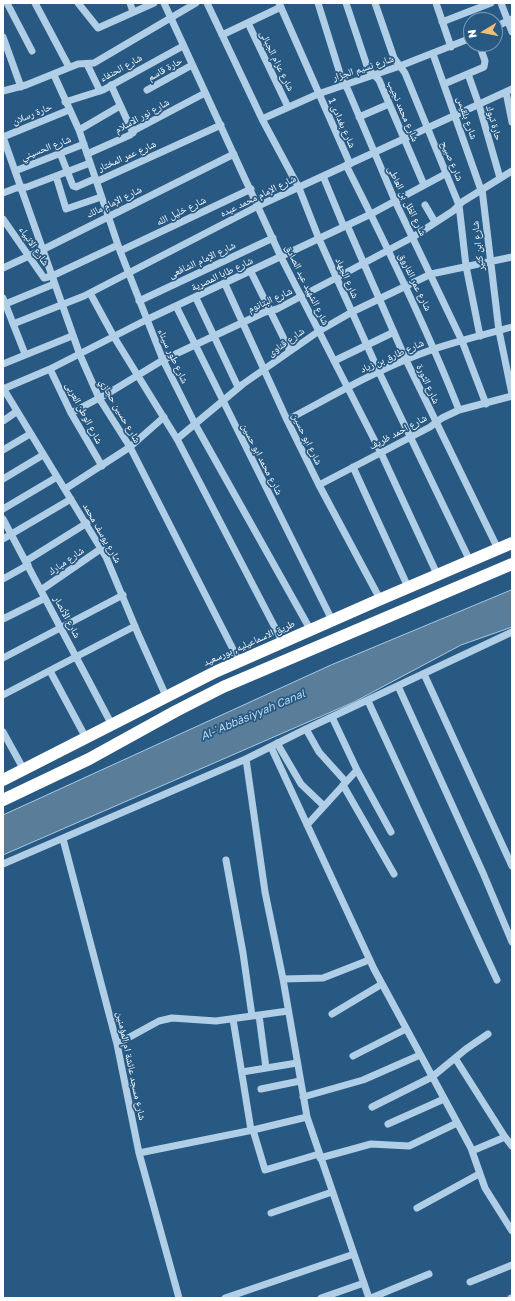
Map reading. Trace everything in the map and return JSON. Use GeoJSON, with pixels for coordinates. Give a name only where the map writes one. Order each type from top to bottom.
{"type":"FeatureCollection","features":[{"type":"Feature","properties":{"kind":"highway","name":"طريق الاسماعيليه, بورسعيد"},"geometry":{"type":"LineString","coordinates":[[3,780],[166,696],[239,661],[437,574],[512,543]]}},
{"type":"Feature","properties":{"kind":"highway"},"geometry":{"type":"LineString","coordinates":[[3,800],[89,759],[223,687],[512,564]]}},
{"type":"Feature","properties":{"kind":"highway"},"geometry":{"type":"LineString","coordinates":[[404,589],[398,597],[399,604],[407,609]]}},
{"type":"Feature","properties":{"kind":"highway"},"geometry":{"type":"LineString","coordinates":[[377,600],[382,608],[383,615],[381,621]]}},
{"type":"Feature","properties":{"kind":"street"},"geometry":{"type":"LineString","coordinates":[[7,3],[32,51]]}},
{"type":"Feature","properties":{"kind":"street"},"geometry":{"type":"LineString","coordinates":[[35,3],[69,67]]}},
{"type":"Feature","properties":{"kind":"street"},"geometry":{"type":"LineString","coordinates":[[78,3],[96,27],[154,3]]}},
{"type":"Feature","properties":{"kind":"street"},"geometry":{"type":"LineString","coordinates":[[130,3],[133,12]]}},
{"type":"Feature","properties":{"kind":"street","name":"شارع الشهيد عبد الصادق"},"geometry":{"type":"LineString","coordinates":[[164,3],[281,256],[381,453],[437,574]]}},
{"type":"Feature","properties":{"kind":"street"},"geometry":{"type":"LineString","coordinates":[[3,91],[21,87],[54,75],[69,67],[80,64],[94,63],[196,3]]}},
{"type":"Feature","properties":{"kind":"street","name":"شارع الجهاد"},"geometry":{"type":"LineString","coordinates":[[207,3],[262,119],[299,188],[336,278],[409,438],[470,561]]}},
{"type":"Feature","properties":{"kind":"street","name":"شارع الظل بن العاطى"},"geometry":{"type":"LineString","coordinates":[[318,3],[344,84],[395,201],[432,274],[462,341],[486,404]]}},
{"type":"Feature","properties":{"kind":"street","name":"شارع محمد نجيب"},"geometry":{"type":"LineString","coordinates":[[346,3],[368,69],[378,80],[424,185]]}},
{"type":"Feature","properties":{"kind":"street","name":"شارع صبيح"},"geometry":{"type":"LineString","coordinates":[[375,3],[394,58],[405,73],[459,205],[466,266],[480,336]]}},
{"type":"Feature","properties":{"kind":"street"},"geometry":{"type":"LineString","coordinates":[[436,3],[451,47]]}},
{"type":"Feature","properties":{"kind":"street"},"geometry":{"type":"LineString","coordinates":[[442,22],[472,7],[491,3]]}},
{"type":"Feature","properties":{"kind":"street"},"geometry":{"type":"LineString","coordinates":[[502,3],[510,20],[512,32]]}},
{"type":"Feature","properties":{"kind":"street"},"geometry":{"type":"LineString","coordinates":[[222,35],[248,23],[280,5]]}},
{"type":"Feature","properties":{"kind":"street","name":"شارع بغدادى 1"},"geometry":{"type":"LineString","coordinates":[[280,5],[348,164]]}},
{"type":"Feature","properties":{"kind":"street","name":"شارع عزام الجبالى"},"geometry":{"type":"LineString","coordinates":[[248,23],[288,107]]}},
{"type":"Feature","properties":{"kind":"street"},"geometry":{"type":"LineString","coordinates":[[3,37],[21,87]]}},
{"type":"Feature","properties":{"kind":"street","name":"شارع نسيم الجزار"},"geometry":{"type":"LineString","coordinates":[[262,119],[318,94],[400,66],[463,42]]}},
{"type":"Feature","properties":{"kind":"street","name":"شارع الحنفاء"},"geometry":{"type":"LineString","coordinates":[[66,102],[100,91],[183,46]]}},
{"type":"Feature","properties":{"kind":"street"},"geometry":{"type":"LineString","coordinates":[[444,84],[481,69],[485,64],[481,52]]}},
{"type":"Feature","properties":{"kind":"street","name":"شارع بلقيس"},"geometry":{"type":"LineString","coordinates":[[433,54],[481,190]]}},
{"type":"Feature","properties":{"kind":"street"},"geometry":{"type":"LineString","coordinates":[[87,64],[100,91]]}},
{"type":"Feature","properties":{"kind":"street","name":"حارة قاسم"},"geometry":{"type":"LineString","coordinates":[[147,90],[192,65]]}},
{"type":"Feature","properties":{"kind":"street","name":"حارة تبوك"},"geometry":{"type":"LineString","coordinates":[[468,74],[479,105],[500,178]]}},
{"type":"Feature","properties":{"kind":"street","name":"شارع طور سيناء"},"geometry":{"type":"LineString","coordinates":[[54,75],[79,130],[119,248],[163,360],[195,424],[310,629]]}},
{"type":"Feature","properties":{"kind":"street"},"geometry":{"type":"LineString","coordinates":[[111,85],[132,133]]}},
{"type":"Feature","properties":{"kind":"street"},"geometry":{"type":"LineString","coordinates":[[509,90],[512,122]]}},
{"type":"Feature","properties":{"kind":"street","name":"شارع الإمام محمد عبده"},"geometry":{"type":"LineString","coordinates":[[13,324],[90,293],[258,206],[509,90]]}},
{"type":"Feature","properties":{"kind":"street","name":"شارع نور الاسلام"},"geometry":{"type":"LineString","coordinates":[[87,154],[132,133],[205,93]]}},
{"type":"Feature","properties":{"kind":"street"},"geometry":{"type":"LineString","coordinates":[[359,117],[389,104]]}},
{"type":"Feature","properties":{"kind":"street"},"geometry":{"type":"LineString","coordinates":[[79,130],[120,106]]}},
{"type":"Feature","properties":{"kind":"street","name":"حارة رسلان"},"geometry":{"type":"LineString","coordinates":[[3,139],[69,110]]}},
{"type":"Feature","properties":{"kind":"street","name":"شارع عمر المختار"},"geometry":{"type":"LineString","coordinates":[[60,153],[75,187],[100,180],[221,125]]}},
{"type":"Feature","properties":{"kind":"street","name":"شارع حسين حجازي"},"geometry":{"type":"LineString","coordinates":[[3,139],[44,249],[54,284],[72,336],[99,398],[130,447],[239,661]]}},
{"type":"Feature","properties":{"kind":"street","name":"شارع الحسيني"},"geometry":{"type":"LineString","coordinates":[[15,171],[84,144]]}},
{"type":"Feature","properties":{"kind":"street","name":"شارع الإمام مالك"},"geometry":{"type":"LineString","coordinates":[[3,268],[234,154]]}},
{"type":"Feature","properties":{"kind":"street"},"geometry":{"type":"LineString","coordinates":[[3,193],[56,176],[90,162]]}},
{"type":"Feature","properties":{"kind":"street","name":"شارع عمر الفاروق"},"geometry":{"type":"LineString","coordinates":[[348,164],[435,348],[459,410]]}},
{"type":"Feature","properties":{"kind":"street","name":"شارع البتانوم"},"geometry":{"type":"LineString","coordinates":[[72,413],[163,360],[302,297],[413,237],[481,190],[512,171]]}},
{"type":"Feature","properties":{"kind":"street","name":"شارع طابا المصرية"},"geometry":{"type":"LineString","coordinates":[[3,389],[80,355],[146,320],[196,298],[371,214],[447,173]]}},
{"type":"Feature","properties":{"kind":"street"},"geometry":{"type":"LineString","coordinates":[[56,176],[67,209],[101,197]]}},
{"type":"Feature","properties":{"kind":"street","name":"شارع الثورة"},"geometry":{"type":"LineString","coordinates":[[322,176],[380,298],[406,360],[498,549]]}},
{"type":"Feature","properties":{"kind":"street","name":"شارع خليل الله"},"geometry":{"type":"LineString","coordinates":[[52,276],[119,248],[250,189]]}},
{"type":"Feature","properties":{"kind":"street","name":"شارع ابن كثير"},"geometry":{"type":"LineString","coordinates":[[481,190],[499,330],[512,395]]}},
{"type":"Feature","properties":{"kind":"street"},"geometry":{"type":"LineString","coordinates":[[425,205],[435,222]]}},
{"type":"Feature","properties":{"kind":"street","name":"شارع الانبياء"},"geometry":{"type":"LineString","coordinates":[[3,219],[43,277],[52,276]]}},
{"type":"Feature","properties":{"kind":"street","name":"شارع الإمام الشافعى"},"geometry":{"type":"LineString","coordinates":[[139,301],[273,238]]}},
{"type":"Feature","properties":{"kind":"street","name":"شارع قناوى"},"geometry":{"type":"LineString","coordinates":[[177,439],[238,387],[319,331],[352,312],[406,285],[432,274],[512,257]]}},
{"type":"Feature","properties":{"kind":"street"},"geometry":{"type":"LineString","coordinates":[[251,272],[290,351]]}},
{"type":"Feature","properties":{"kind":"street"},"geometry":{"type":"LineString","coordinates":[[25,354],[4,302],[54,284]]}},
{"type":"Feature","properties":{"kind":"street","name":"شارع ابو حسين"},"geometry":{"type":"LineString","coordinates":[[225,284],[287,420],[377,600]]}},
{"type":"Feature","properties":{"kind":"street"},"geometry":{"type":"LineString","coordinates":[[90,293],[114,337],[139,375],[177,439],[282,641]]}},
{"type":"Feature","properties":{"kind":"street"},"geometry":{"type":"LineString","coordinates":[[196,298],[238,387]]}},
{"type":"Feature","properties":{"kind":"street","name":"شارع محمد ابو حسين"},"geometry":{"type":"LineString","coordinates":[[176,306],[194,346],[332,620]]}},
{"type":"Feature","properties":{"kind":"street","name":"شارع طارق بن زياد"},"geometry":{"type":"LineString","coordinates":[[287,420],[379,372],[435,348],[512,327]]}},
{"type":"Feature","properties":{"kind":"street"},"geometry":{"type":"LineString","coordinates":[[334,361],[394,332]]}},
{"type":"Feature","properties":{"kind":"street"},"geometry":{"type":"LineString","coordinates":[[3,364],[72,336]]}},
{"type":"Feature","properties":{"kind":"street","name":"شارع الوطن العربى"},"geometry":{"type":"LineString","coordinates":[[50,369],[72,413],[102,466]]}},
{"type":"Feature","properties":{"kind":"street","name":"شارع يوسف محمد"},"geometry":{"type":"LineString","coordinates":[[3,389],[102,548],[166,696]]}},
{"type":"Feature","properties":{"kind":"street","name":"شارع احمد ظريف"},"geometry":{"type":"LineString","coordinates":[[319,485],[459,410],[486,404],[512,395]]}},
{"type":"Feature","properties":{"kind":"street"},"geometry":{"type":"LineString","coordinates":[[3,421],[16,412]]}},
{"type":"Feature","properties":{"kind":"street"},"geometry":{"type":"LineString","coordinates":[[65,489],[130,447],[164,417]]}},
{"type":"Feature","properties":{"kind":"street"},"geometry":{"type":"LineString","coordinates":[[3,450],[30,434]]}},
{"type":"Feature","properties":{"kind":"street"},"geometry":{"type":"LineString","coordinates":[[3,479],[43,455]]}},
{"type":"Feature","properties":{"kind":"street"},"geometry":{"type":"LineString","coordinates":[[352,467],[404,589]]}},
{"type":"Feature","properties":{"kind":"street"},"geometry":{"type":"LineString","coordinates":[[3,509],[57,477]]}},
{"type":"Feature","properties":{"kind":"street"},"geometry":{"type":"LineString","coordinates":[[3,539],[71,499]]}},
{"type":"Feature","properties":{"kind":"street","name":"شارع الأنصار"},"geometry":{"type":"LineString","coordinates":[[3,519],[112,725]]}},
{"type":"Feature","properties":{"kind":"street"},"geometry":{"type":"LineString","coordinates":[[3,578],[87,523]]}},
{"type":"Feature","properties":{"kind":"street","name":"شارع مبارك"},"geometry":{"type":"LineString","coordinates":[[41,590],[102,548]]}},
{"type":"Feature","properties":{"kind":"street"},"geometry":{"type":"LineString","coordinates":[[3,658],[123,595]]}},
{"type":"Feature","properties":{"kind":"street"},"geometry":{"type":"LineString","coordinates":[[3,619],[45,598]]}},
{"type":"Feature","properties":{"kind":"street"},"geometry":{"type":"LineString","coordinates":[[3,695],[135,626]]}},
{"type":"Feature","properties":{"kind":"street"},"geometry":{"type":"LineString","coordinates":[[3,864],[246,759],[306,729],[512,632]]}},
{"type":"Feature","properties":{"kind":"street"},"geometry":{"type":"LineString","coordinates":[[50,671],[86,738]]}},
{"type":"Feature","properties":{"kind":"street"},"geometry":{"type":"LineString","coordinates":[[424,674],[512,866]]}},
{"type":"Feature","properties":{"kind":"street"},"geometry":{"type":"LineString","coordinates":[[398,686],[483,873],[512,942]]}},
{"type":"Feature","properties":{"kind":"street"},"geometry":{"type":"LineString","coordinates":[[368,701],[497,980]]}},
{"type":"Feature","properties":{"kind":"street"},"geometry":{"type":"LineString","coordinates":[[332,717],[357,770],[391,832]]}},
{"type":"Feature","properties":{"kind":"street"},"geometry":{"type":"LineString","coordinates":[[306,729],[327,763],[344,783],[394,874]]}},
{"type":"Feature","properties":{"kind":"street"},"geometry":{"type":"LineString","coordinates":[[3,732],[24,770]]}},
{"type":"Feature","properties":{"kind":"street"},"geometry":{"type":"LineString","coordinates":[[274,745],[301,784],[324,806]]}},
{"type":"Feature","properties":{"kind":"street"},"geometry":{"type":"LineString","coordinates":[[274,745],[307,825],[369,960],[458,1123],[472,1151],[485,1188],[512,1231]]}},
{"type":"Feature","properties":{"kind":"street"},"geometry":{"type":"LineString","coordinates":[[246,759],[263,880],[283,979],[307,1117],[364,1284],[370,1298],[429,1274]]}},
{"type":"Feature","properties":{"kind":"street"},"geometry":{"type":"LineString","coordinates":[[307,825],[357,770]]}},
{"type":"Feature","properties":{"kind":"street","name":"شارع مسجد عائشة ام المؤمنين"},"geometry":{"type":"LineString","coordinates":[[63,839],[117,1044],[139,1153],[179,1298]]}},
{"type":"Feature","properties":{"kind":"street"},"geometry":{"type":"LineString","coordinates":[[226,860],[266,1068]]}},
{"type":"Feature","properties":{"kind":"street"},"geometry":{"type":"LineString","coordinates":[[283,979],[323,978],[369,960]]}},
{"type":"Feature","properties":{"kind":"street"},"geometry":{"type":"LineString","coordinates":[[332,1014],[382,984]]}},
{"type":"Feature","properties":{"kind":"street"},"geometry":{"type":"LineString","coordinates":[[117,1044],[159,1021],[172,1018],[216,1021],[288,1011]]}},
{"type":"Feature","properties":{"kind":"street"},"geometry":{"type":"LineString","coordinates":[[233,1019],[252,1130],[264,1170],[367,1144],[409,1146],[458,1123]]}},
{"type":"Feature","properties":{"kind":"street"},"geometry":{"type":"LineString","coordinates":[[353,1056],[406,1029]]}},
{"type":"Feature","properties":{"kind":"street"},"geometry":{"type":"LineString","coordinates":[[372,1107],[432,1077],[488,1034]]}},
{"type":"Feature","properties":{"kind":"street"},"geometry":{"type":"LineString","coordinates":[[303,1097],[363,1080],[420,1055]]}},
{"type":"Feature","properties":{"kind":"street"},"geometry":{"type":"LineString","coordinates":[[455,1058],[512,1146]]}},
{"type":"Feature","properties":{"kind":"street"},"geometry":{"type":"LineString","coordinates":[[242,1072],[297,1063]]}},
{"type":"Feature","properties":{"kind":"street"},"geometry":{"type":"LineString","coordinates":[[261,1089],[300,1081]]}},
{"type":"Feature","properties":{"kind":"street"},"geometry":{"type":"LineString","coordinates":[[388,1124],[444,1099]]}},
{"type":"Feature","properties":{"kind":"street"},"geometry":{"type":"LineString","coordinates":[[139,1153],[307,1117]]}},
{"type":"Feature","properties":{"kind":"street"},"geometry":{"type":"LineString","coordinates":[[472,1151],[505,1137]]}},
{"type":"Feature","properties":{"kind":"street"},"geometry":{"type":"LineString","coordinates":[[417,1208],[479,1174]]}},
{"type":"Feature","properties":{"kind":"street"},"geometry":{"type":"LineString","coordinates":[[271,1213],[332,1192]]}},
{"type":"Feature","properties":{"kind":"street"},"geometry":{"type":"LineString","coordinates":[[226,1298],[354,1254]]}},
{"type":"Feature","properties":{"kind":"street"},"geometry":{"type":"LineString","coordinates":[[470,1282],[512,1265]]}},
{"type":"Feature","properties":{"kind":"street"},"geometry":{"type":"LineString","coordinates":[[321,1298],[364,1284]]}},
{"type":"Feature","properties":{"kind":"water","name":"Al-ʿAbbāsiyyah Canal"},"geometry":{"type":"Polygon","coordinates":[[[512,590],[512,627],[461,645],[354,702],[3,855],[3,815],[331,665],[512,590]]]}}]}
